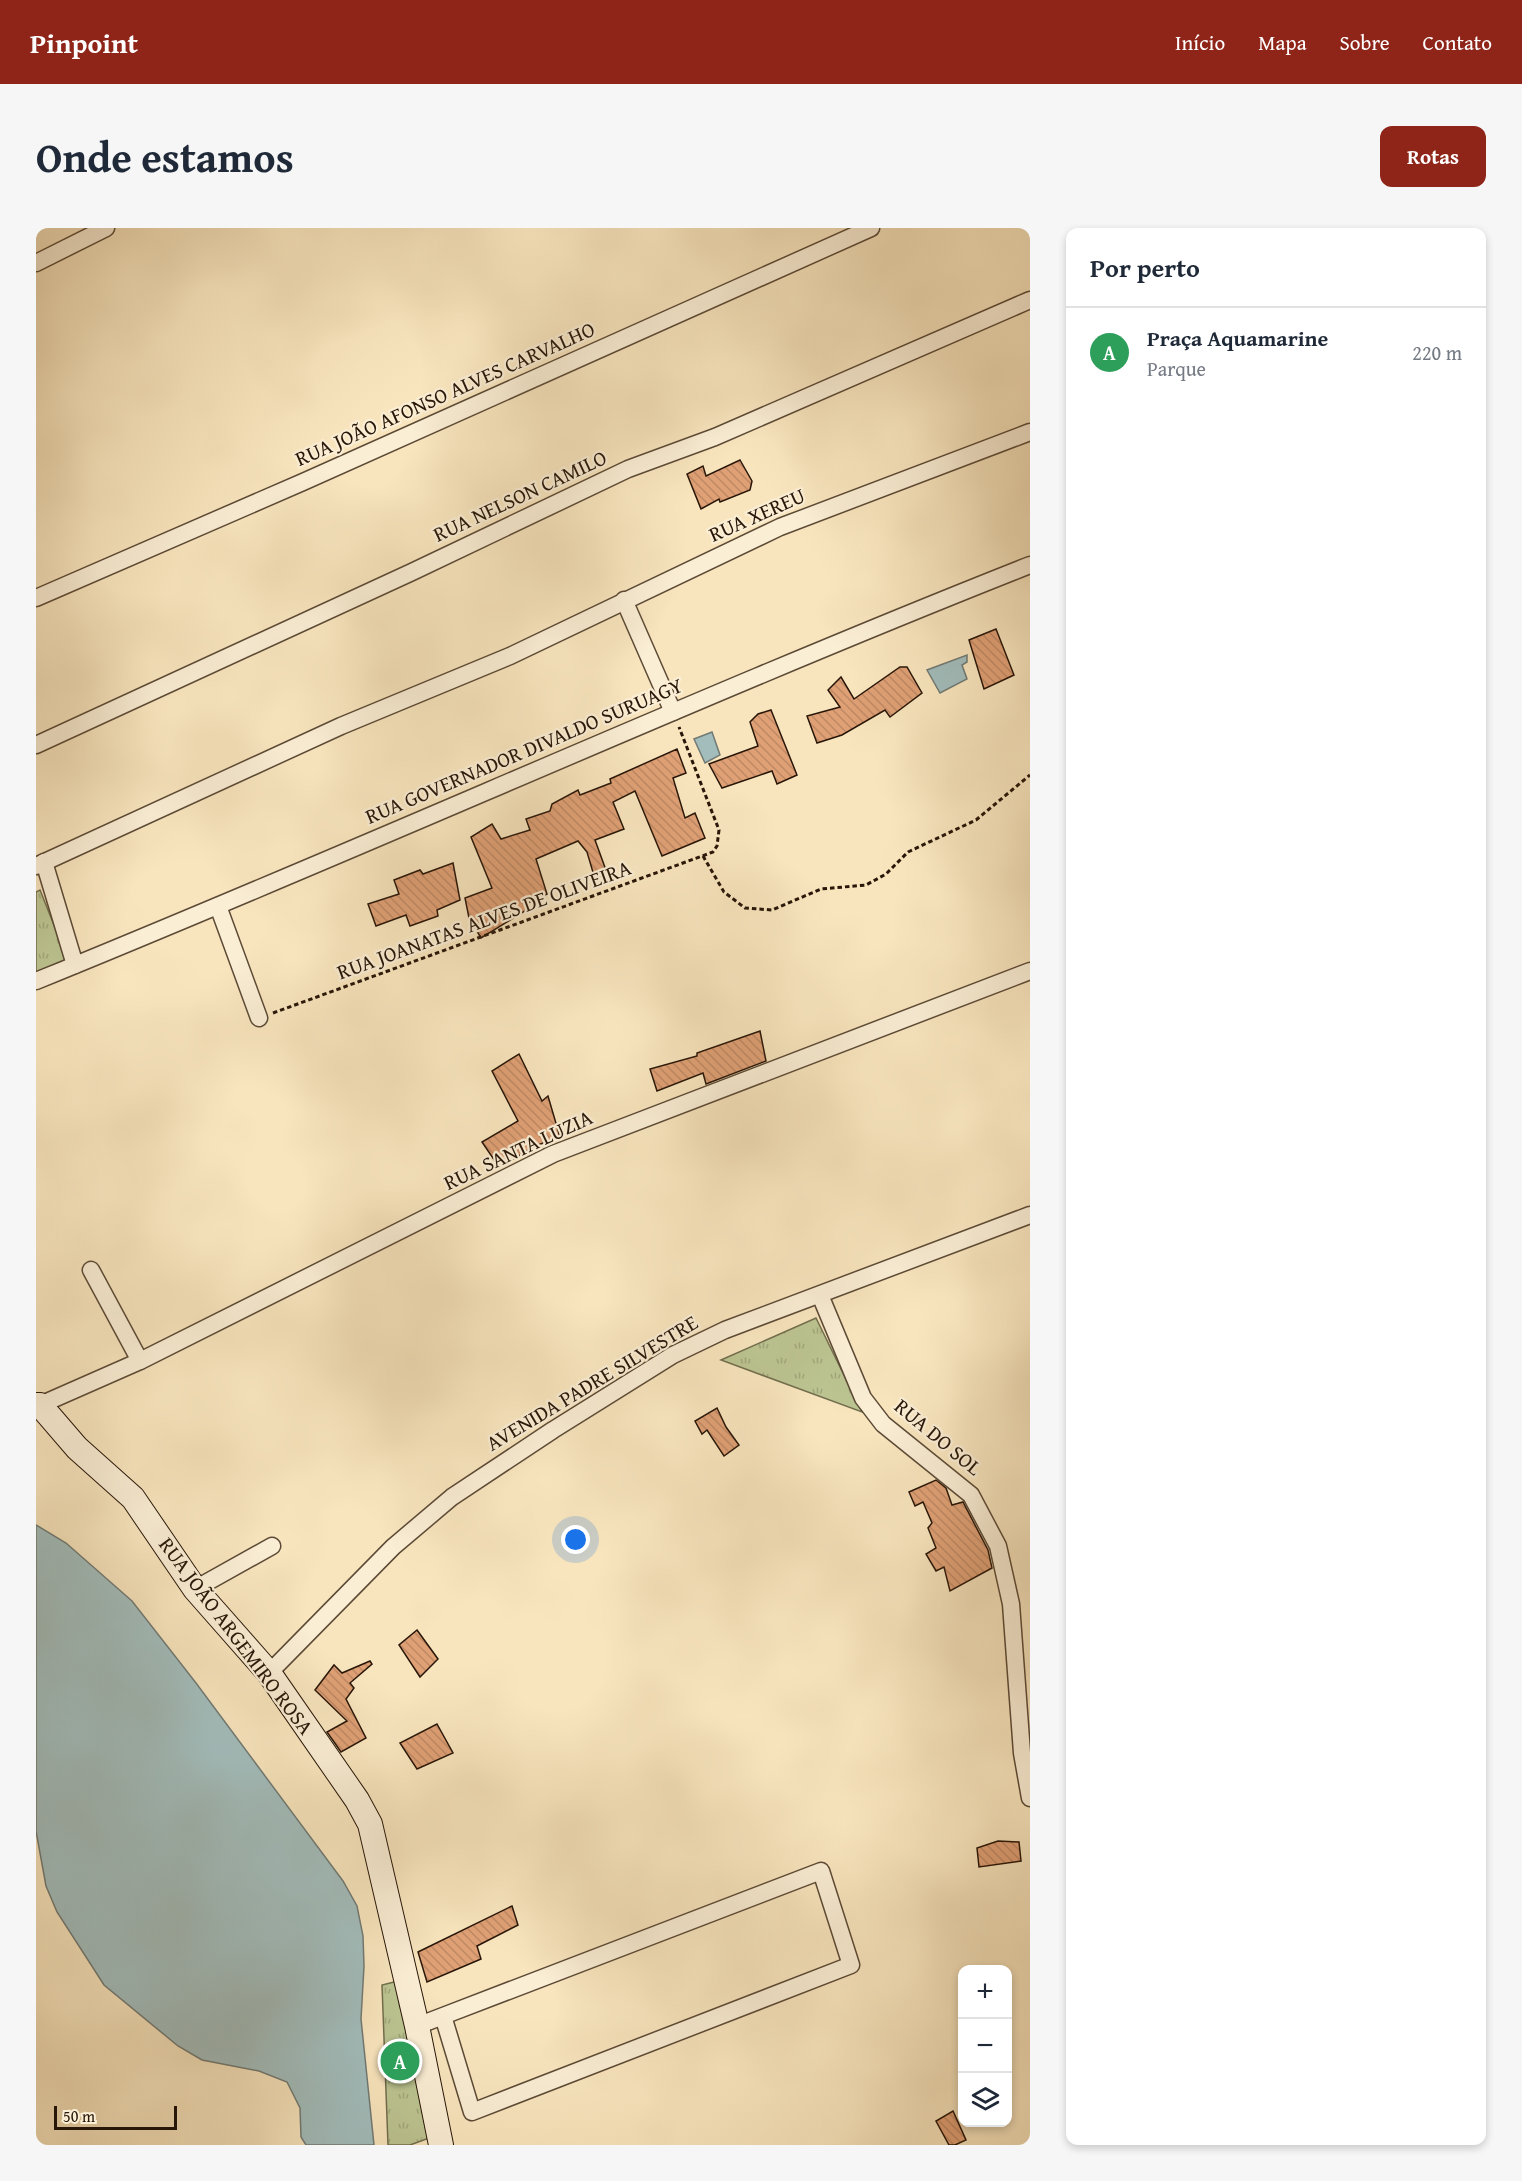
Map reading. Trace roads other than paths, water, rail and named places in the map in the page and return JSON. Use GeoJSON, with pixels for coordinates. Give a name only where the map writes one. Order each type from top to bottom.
{"type":"FeatureCollection","features":[{"type":"Feature","properties":{"kind":"street"},"geometry":{"type":"LineString","coordinates":[[36,263],[106,228]]}},
{"type":"Feature","properties":{"kind":"street","name":"RUA JOÃO AFONSO ALVES CARVALHO"},"geometry":{"type":"LineString","coordinates":[[36,598],[303,482],[871,228]]}},
{"type":"Feature","properties":{"kind":"street","name":"RUA NELSON CAMILO"},"geometry":{"type":"LineString","coordinates":[[36,745],[412,572],[628,469],[715,437],[1030,300]]}},
{"type":"Feature","properties":{"kind":"street","name":"RUA XEREU"},"geometry":{"type":"LineString","coordinates":[[40,864],[341,726],[510,656],[780,527],[1030,432]]}},
{"type":"Feature","properties":{"kind":"street","name":"RUA GOVERNADOR DIVALDO SURUAGY"},"geometry":{"type":"LineString","coordinates":[[36,981],[673,712],[1030,565]]}},
{"type":"Feature","properties":{"kind":"street"},"geometry":{"type":"LineString","coordinates":[[624,600],[673,712]]}},
{"type":"Feature","properties":{"kind":"street"},"geometry":{"type":"LineString","coordinates":[[40,864],[75,965]]}},
{"type":"Feature","properties":{"kind":"street"},"geometry":{"type":"LineString","coordinates":[[218,906],[259,1018]]}},
{"type":"Feature","properties":{"kind":"street","name":"RUA SANTA LUZIA"},"geometry":{"type":"LineString","coordinates":[[38,1405],[140,1361],[553,1154],[1030,971]]}},
{"type":"Feature","properties":{"kind":"street","name":"AVENIDA PADRE SILVESTRE"},"geometry":{"type":"LineString","coordinates":[[269,1673],[393,1547],[462,1491],[553,1430],[673,1355],[725,1330],[1030,1215]]}},
{"type":"Feature","properties":{"kind":"street"},"geometry":{"type":"LineString","coordinates":[[91,1270],[140,1361]]}},
{"type":"Feature","properties":{"kind":"street","name":"RUA DO SOL"},"geometry":{"type":"LineString","coordinates":[[820,1295],[863,1398],[883,1424],[971,1495],[998,1546],[1011,1604],[1030,1798]]}},
{"type":"Feature","properties":{"kind":"street","name":"RUA JOÃO ARGEMIRO ROSA"},"geometry":{"type":"LineString","coordinates":[[38,1405],[77,1448],[133,1498],[195,1588],[269,1673],[357,1800],[370,1824],[417,2026],[441,2145]]}},
{"type":"Feature","properties":{"kind":"street"},"geometry":{"type":"LineString","coordinates":[[195,1588],[272,1546]]}},
{"type":"Feature","properties":{"kind":"street"},"geometry":{"type":"LineString","coordinates":[[417,2026],[443,2016],[821,1871],[851,1965],[472,2112],[443,2016]]}},
{"type":"Feature","properties":{"kind":"water"},"geometry":{"type":"Polygon","coordinates":[[[967,655],[967,662],[962,665],[967,679],[940,693],[927,670],[967,655]]]}},
{"type":"Feature","properties":{"kind":"water"},"geometry":{"type":"Polygon","coordinates":[[[712,732],[720,755],[705,763],[694,739],[712,732]]]}},
{"type":"Feature","properties":{"kind":"water"},"geometry":{"type":"Polygon","coordinates":[[[36,1525],[66,1543],[132,1601],[343,1881],[357,1906],[363,1936],[361,2019],[374,2145],[306,2145],[301,2137],[300,2108],[287,2082],[259,2071],[202,2060],[178,2046],[104,1985],[57,1912],[46,1886],[36,1831],[36,1525]]]}},
{"type":"Feature","properties":{"kind":"place","name":"Praça Aquamarine"},"geometry":{"type":"Point","coordinates":[400,2061]}}]}
